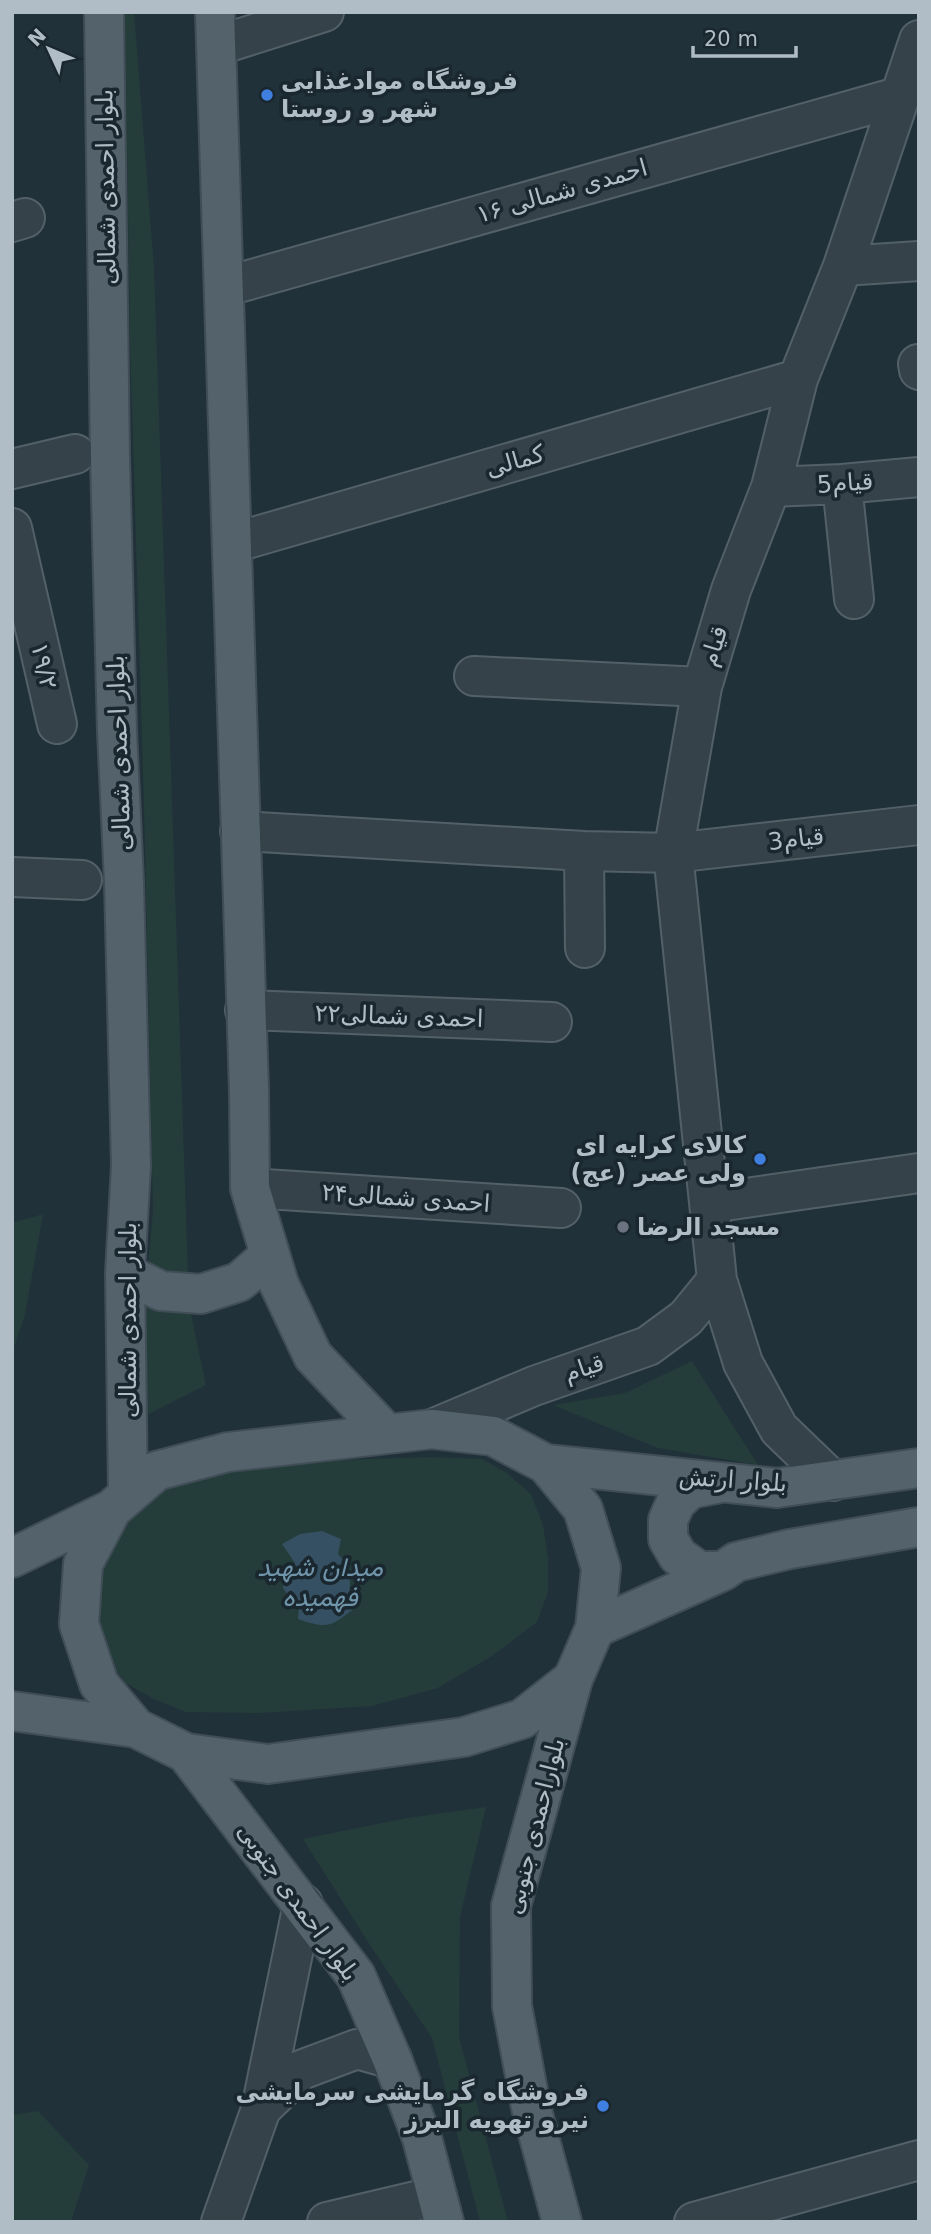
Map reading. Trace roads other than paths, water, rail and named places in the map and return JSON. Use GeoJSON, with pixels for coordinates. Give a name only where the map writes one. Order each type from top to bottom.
{"type":"FeatureCollection","features":[{"type":"Feature","properties":{"kind":"main road","name":"بلوار احمدی شمالی"},"geometry":{"type":"LineString","coordinates":[[104,12],[110,458],[131,1166],[125,1273],[120,1502]]}},
{"type":"Feature","properties":{"kind":"main road"},"geometry":{"type":"LineString","coordinates":[[216,29],[245,1010],[250,1091],[250,1188],[279,1284],[313,1356],[387,1434]]}},
{"type":"Feature","properties":{"kind":"main road"},"geometry":{"type":"LineString","coordinates":[[125,1273],[161,1291],[201,1294],[239,1282],[270,1256]]}},
{"type":"Feature","properties":{"kind":"main road"},"geometry":{"type":"LineString","coordinates":[[12,1558],[120,1502],[156,1471],[228,1451],[432,1429],[494,1436],[546,1464]]}},
{"type":"Feature","properties":{"kind":"main road","name":"بلوار ارتش"},"geometry":{"type":"LineString","coordinates":[[546,1464],[777,1488],[919,1468]]}},
{"type":"Feature","properties":{"kind":"main road","name":"بلواراحمدی جنوبی"},"geometry":{"type":"LineString","coordinates":[[546,1464],[583,1509],[601,1568],[595,1628],[573,1679],[511,1906],[512,2007],[531,2108],[562,2222]]}},
{"type":"Feature","properties":{"kind":"main road"},"geometry":{"type":"LineString","coordinates":[[723,1571],[699,1571],[677,1556],[668,1539],[668,1520],[676,1502],[690,1489],[726,1482]]}},
{"type":"Feature","properties":{"kind":"main road"},"geometry":{"type":"LineString","coordinates":[[120,1502],[83,1564],[79,1623],[99,1684],[136,1727]]}},
{"type":"Feature","properties":{"kind":"main road"},"geometry":{"type":"LineString","coordinates":[[595,1628],[723,1571],[736,1562],[790,1549],[919,1527]]}},
{"type":"Feature","properties":{"kind":"main road"},"geometry":{"type":"LineString","coordinates":[[12,1712],[136,1727],[186,1753],[268,1764],[464,1737],[522,1719],[573,1679]]}},
{"type":"Feature","properties":{"kind":"main road","name":"بلوار احمدی جنوبی"},"geometry":{"type":"LineString","coordinates":[[186,1753],[356,1976],[422,2138],[440,2209]]}},
{"type":"Feature","properties":{"kind":"street"},"geometry":{"type":"LineString","coordinates":[[216,29],[324,12]]}},
{"type":"Feature","properties":{"kind":"street","name":"قیام"},"geometry":{"type":"LineString","coordinates":[[833,1481],[779,1429],[743,1363],[717,1280],[673,853],[702,687],[731,590],[771,487],[798,379],[843,266],[918,43]]}},
{"type":"Feature","properties":{"kind":"street","name":"احمدی شمالی ۱۶"},"geometry":{"type":"LineString","coordinates":[[224,287],[901,96]]}},
{"type":"Feature","properties":{"kind":"street"},"geometry":{"type":"LineString","coordinates":[[843,266],[919,261]]}},
{"type":"Feature","properties":{"kind":"street"},"geometry":{"type":"LineString","coordinates":[[918,364],[919,370]]}},
{"type":"Feature","properties":{"kind":"street","name":"کمالی"},"geometry":{"type":"LineString","coordinates":[[233,543],[798,379]]}},
{"type":"Feature","properties":{"kind":"street"},"geometry":{"type":"LineString","coordinates":[[12,469],[75,454]]}},
{"type":"Feature","properties":{"kind":"street","name":"قیام5"},"geometry":{"type":"LineString","coordinates":[[771,487],[919,477]]}},
{"type":"Feature","properties":{"kind":"street"},"geometry":{"type":"LineString","coordinates":[[842,484],[854,599]]}},
{"type":"Feature","properties":{"kind":"street","name":"۱۹/۲"},"geometry":{"type":"LineString","coordinates":[[12,528],[57,723]]}},
{"type":"Feature","properties":{"kind":"street"},"geometry":{"type":"LineString","coordinates":[[474,676],[702,687]]}},
{"type":"Feature","properties":{"kind":"street","name":"قیام3"},"geometry":{"type":"LineString","coordinates":[[240,831],[584,851],[673,853],[919,825]]}},
{"type":"Feature","properties":{"kind":"street"},"geometry":{"type":"LineString","coordinates":[[584,851],[585,948]]}},
{"type":"Feature","properties":{"kind":"street"},"geometry":{"type":"LineString","coordinates":[[12,877],[82,880]]}},
{"type":"Feature","properties":{"kind":"street","name":"احمدی شمالی۲۲"},"geometry":{"type":"LineString","coordinates":[[245,1010],[552,1022]]}},
{"type":"Feature","properties":{"kind":"street"},"geometry":{"type":"LineString","coordinates":[[711,1203],[919,1173]]}},
{"type":"Feature","properties":{"kind":"street","name":"احمدی شمالی۲۴"},"geometry":{"type":"LineString","coordinates":[[250,1188],[561,1208]]}},
{"type":"Feature","properties":{"kind":"street","name":"قیام"},"geometry":{"type":"LineString","coordinates":[[432,1429],[534,1386],[648,1346],[686,1318],[717,1280]]}},
{"type":"Feature","properties":{"kind":"street"},"geometry":{"type":"LineString","coordinates":[[221,2222],[261,2109],[303,1904]]}},
{"type":"Feature","properties":{"kind":"street"},"geometry":{"type":"LineString","coordinates":[[261,2109],[301,2070],[357,2049],[392,2059]]}},
{"type":"Feature","properties":{"kind":"street"},"geometry":{"type":"LineString","coordinates":[[694,2222],[919,2160]]}},
{"type":"Feature","properties":{"kind":"street"},"geometry":{"type":"LineString","coordinates":[[327,2222],[440,2209]]}},
{"type":"Feature","properties":{"kind":"water","name":"میدان شهید فهمیده"},"geometry":{"type":"Polygon","coordinates":[[[322,1531],[341,1539],[338,1554],[346,1564],[349,1575],[348,1599],[356,1607],[335,1622],[324,1625],[298,1619],[299,1606],[293,1603],[283,1588],[285,1573],[295,1563],[282,1544],[300,1534],[322,1531]]]}},
{"type":"Feature","properties":{"kind":"place","name":"فروشگاه موادغذایی شهر و روستا"},"geometry":{"type":"Point","coordinates":[267,95]}},
{"type":"Feature","properties":{"kind":"place","name":"کالای کرایه ای ولی عصر (عج)"},"geometry":{"type":"Point","coordinates":[760,1159]}},
{"type":"Feature","properties":{"kind":"place","name":"مسجد الرضا"},"geometry":{"type":"Point","coordinates":[623,1227]}},
{"type":"Feature","properties":{"kind":"place","name":"فروشگاه گرمایشی سرمایشی نیرو تهویه البرز"},"geometry":{"type":"Point","coordinates":[603,2106]}}]}
